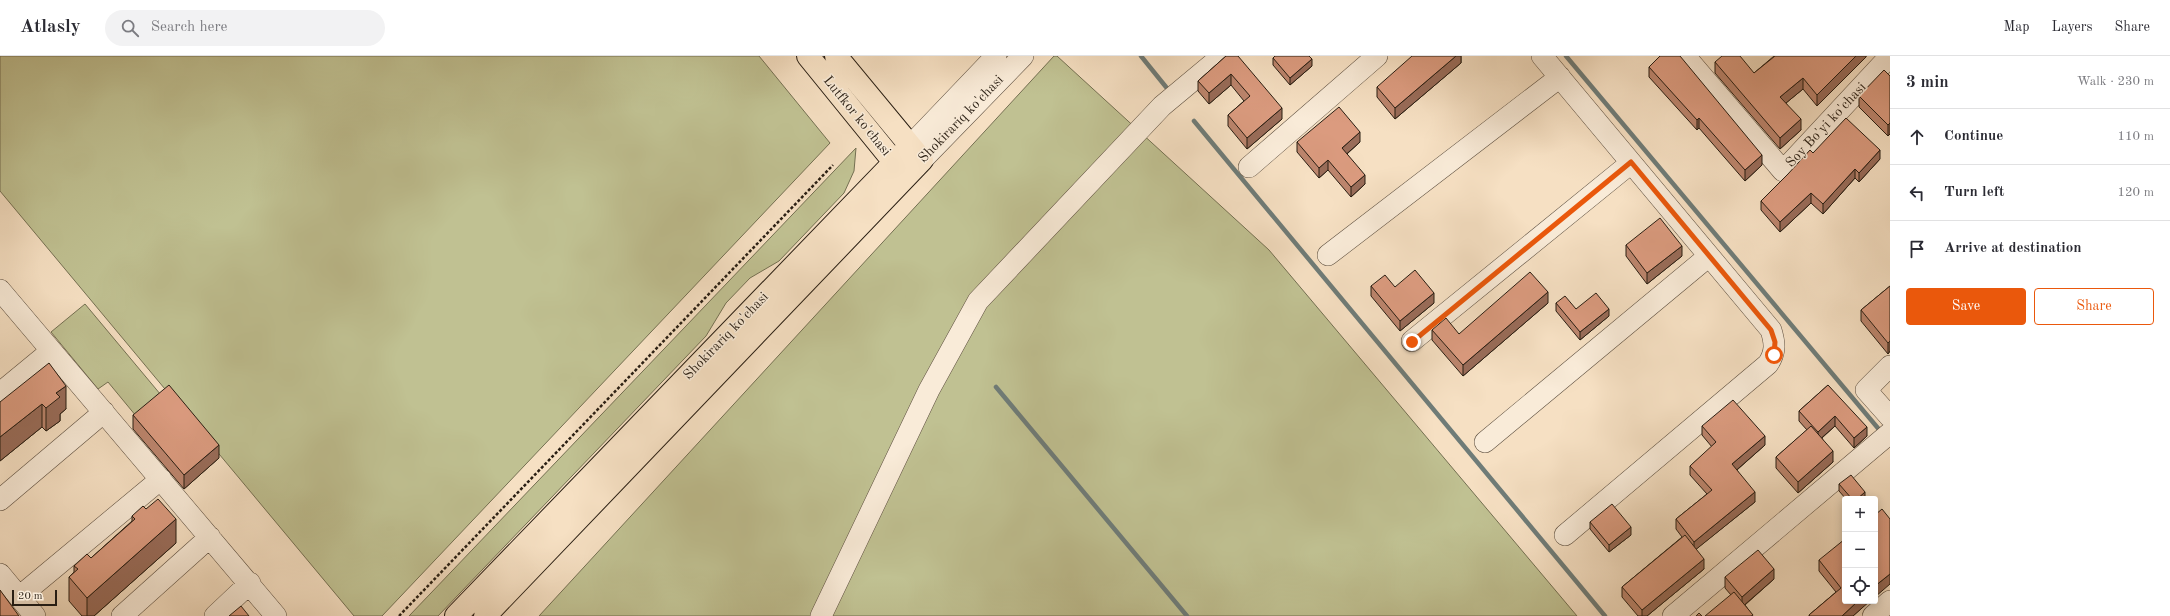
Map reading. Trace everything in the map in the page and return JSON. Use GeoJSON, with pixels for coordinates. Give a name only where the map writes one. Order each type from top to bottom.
{"type":"FeatureCollection","features":[{"type":"Feature","properties":{"kind":"main road","name":"Lutfkor ko'chasi"},"geometry":{"type":"LineString","coordinates":[[808,56],[900,169]]}},
{"type":"Feature","properties":{"kind":"main road","name":"Lutfkor ko'chasi"},"geometry":{"type":"LineString","coordinates":[[836,56],[916,153]]}},
{"type":"Feature","properties":{"kind":"main road","name":"Shokirariq ko'chasi"},"geometry":{"type":"LineString","coordinates":[[456,616],[916,153]]}},
{"type":"Feature","properties":{"kind":"main road","name":"Shokirariq ko'chasi"},"geometry":{"type":"LineString","coordinates":[[485,616],[900,169]]}},
{"type":"Feature","properties":{"kind":"street","name":"Shokirariq ko'chasi"},"geometry":{"type":"LineString","coordinates":[[916,153],[996,56]]}},
{"type":"Feature","properties":{"kind":"street","name":"Shokirariq ko'chasi"},"geometry":{"type":"LineString","coordinates":[[916,153],[1023,56]]}},
{"type":"Feature","properties":{"kind":"street"},"geometry":{"type":"LineString","coordinates":[[821,616],[929,390],[978,302],[1162,106],[1222,56]]}},
{"type":"Feature","properties":{"kind":"street"},"geometry":{"type":"LineString","coordinates":[[1249,167],[1377,56]]}},
{"type":"Feature","properties":{"kind":"street"},"geometry":{"type":"LineString","coordinates":[[1542,56],[1771,330],[1775,342],[1774,355],[1768,364],[1565,535]]}},
{"type":"Feature","properties":{"kind":"street","name":"Soy Bo'yi ko'chasi"},"geometry":{"type":"LineString","coordinates":[[1685,56],[1783,171],[1890,56]]}},
{"type":"Feature","properties":{"kind":"street"},"geometry":{"type":"LineString","coordinates":[[1328,255],[1560,77]]}},
{"type":"Feature","properties":{"kind":"street"},"geometry":{"type":"LineString","coordinates":[[1412,342],[1631,162]]}},
{"type":"Feature","properties":{"kind":"street"},"geometry":{"type":"LineString","coordinates":[[1485,442],[1709,256]]}},
{"type":"Feature","properties":{"kind":"street"},"geometry":{"type":"LineString","coordinates":[[0,290],[250,583],[276,616]]}},
{"type":"Feature","properties":{"kind":"street"},"geometry":{"type":"LineString","coordinates":[[0,393],[51,351]]}},
{"type":"Feature","properties":{"kind":"street"},"geometry":{"type":"LineString","coordinates":[[1890,366],[1866,390],[1890,417]]}},
{"type":"Feature","properties":{"kind":"street"},"geometry":{"type":"LineString","coordinates":[[0,500],[104,412]]}},
{"type":"Feature","properties":{"kind":"street"},"geometry":{"type":"LineString","coordinates":[[1673,616],[1890,433]]}},
{"type":"Feature","properties":{"kind":"street"},"geometry":{"type":"LineString","coordinates":[[19,597],[161,479]]}},
{"type":"Feature","properties":{"kind":"street"},"geometry":{"type":"LineString","coordinates":[[122,616],[210,537]]}},
{"type":"Feature","properties":{"kind":"street"},"geometry":{"type":"LineString","coordinates":[[0,574],[35,616]]}},
{"type":"Feature","properties":{"kind":"street"},"geometry":{"type":"LineString","coordinates":[[215,616],[250,583]]}},
{"type":"Feature","properties":{"kind":"street"},"geometry":{"type":"LineString","coordinates":[[1873,616],[1890,602]]}},
{"type":"Feature","properties":{"kind":"path"},"geometry":{"type":"LineString","coordinates":[[399,616],[833,165]]}},
{"type":"Feature","properties":{"kind":"green space"},"geometry":{"type":"Polygon","coordinates":[[[0,56],[759,56],[830,143],[382,616],[354,616],[0,191],[0,56]]]}},
{"type":"Feature","properties":{"kind":"green space"},"geometry":{"type":"Polygon","coordinates":[[[1054,56],[1057,56],[1269,250],[1577,616],[539,616],[1054,56]]]}},
{"type":"Feature","properties":{"kind":"green space"},"geometry":{"type":"Polygon","coordinates":[[[856,148],[854,171],[844,193],[779,261],[750,278],[726,303],[706,336],[438,616],[409,616],[856,148]]]}},
{"type":"Feature","properties":{"kind":"green space"},"geometry":{"type":"Polygon","coordinates":[[[85,304],[166,401],[141,422],[108,382],[98,389],[51,332],[85,304]]]}},
{"type":"Feature","properties":{"kind":"building"},"geometry":{"type":"Polygon","coordinates":[[[1226,56],[1238,56],[1282,108],[1247,138],[1228,115],[1250,96],[1231,74],[1209,93],[1198,81],[1226,56]]]}},
{"type":"Feature","properties":{"kind":"building"},"geometry":{"type":"Polygon","coordinates":[[[1275,56],[1309,56],[1312,59],[1290,78],[1273,58],[1275,56]]]}},
{"type":"Feature","properties":{"kind":"building"},"geometry":{"type":"Polygon","coordinates":[[[1412,56],[1456,56],[1395,108],[1377,87],[1412,56]]]}},
{"type":"Feature","properties":{"kind":"building"},"geometry":{"type":"Polygon","coordinates":[[[1660,56],[1680,56],[1762,155],[1745,170],[1699,118],[1697,120],[1649,67],[1660,56]]]}},
{"type":"Feature","properties":{"kind":"building"},"geometry":{"type":"Polygon","coordinates":[[[1722,56],[1740,56],[1754,73],[1775,56],[1856,56],[1817,95],[1803,78],[1780,97],[1801,119],[1780,138],[1715,62],[1722,56]]]}},
{"type":"Feature","properties":{"kind":"building"},"geometry":{"type":"Polygon","coordinates":[[[1884,70],[1890,76],[1890,123],[1888,125],[1859,96],[1884,70]]]}},
{"type":"Feature","properties":{"kind":"building"},"geometry":{"type":"Polygon","coordinates":[[[1339,107],[1360,132],[1342,148],[1365,175],[1351,187],[1328,160],[1319,168],[1297,142],[1339,107]]]}},
{"type":"Feature","properties":{"kind":"building"},"geometry":{"type":"Polygon","coordinates":[[[1846,118],[1880,150],[1859,173],[1855,169],[1823,204],[1811,193],[1780,222],[1761,201],[1810,150],[1813,153],[1846,118]]]}},
{"type":"Feature","properties":{"kind":"building"},"geometry":{"type":"Polygon","coordinates":[[[1660,218],[1682,246],[1647,273],[1626,245],[1660,218]]]}},
{"type":"Feature","properties":{"kind":"building"},"geometry":{"type":"Polygon","coordinates":[[[1415,270],[1434,293],[1400,321],[1371,286],[1385,275],[1395,287],[1415,270]]]}},
{"type":"Feature","properties":{"kind":"building"},"geometry":{"type":"Polygon","coordinates":[[[1530,272],[1548,292],[1463,365],[1432,330],[1446,318],[1459,334],[1530,272]]]}},
{"type":"Feature","properties":{"kind":"building"},"geometry":{"type":"Polygon","coordinates":[[[1890,286],[1890,341],[1888,343],[1861,310],[1890,286]]]}},
{"type":"Feature","properties":{"kind":"building"},"geometry":{"type":"Polygon","coordinates":[[[1596,293],[1609,309],[1580,332],[1556,303],[1565,296],[1576,309],[1596,293]]]}},
{"type":"Feature","properties":{"kind":"building"},"geometry":{"type":"Polygon","coordinates":[[[49,363],[66,386],[56,393],[60,397],[46,408],[42,404],[0,437],[0,402],[49,363]]]}},
{"type":"Feature","properties":{"kind":"building"},"geometry":{"type":"Polygon","coordinates":[[[169,385],[219,445],[184,475],[133,415],[169,385]]]}},
{"type":"Feature","properties":{"kind":"building"},"geometry":{"type":"Polygon","coordinates":[[[1828,385],[1867,427],[1854,438],[1835,416],[1818,432],[1799,411],[1828,385]]]}},
{"type":"Feature","properties":{"kind":"building"},"geometry":{"type":"Polygon","coordinates":[[[1733,400],[1765,436],[1732,464],[1755,492],[1694,542],[1676,519],[1712,490],[1690,466],[1716,442],[1702,426],[1733,400]]]}},
{"type":"Feature","properties":{"kind":"building"},"geometry":{"type":"Polygon","coordinates":[[[1811,426],[1833,451],[1798,482],[1776,457],[1811,426]]]}},
{"type":"Feature","properties":{"kind":"building"},"geometry":{"type":"Polygon","coordinates":[[[1851,475],[1865,492],[1860,496],[1849,496],[1839,484],[1851,475]]]}},
{"type":"Feature","properties":{"kind":"building"},"geometry":{"type":"Polygon","coordinates":[[[158,499],[176,519],[87,598],[69,577],[78,569],[74,566],[87,554],[91,558],[135,519],[132,516],[143,506],[146,509],[158,499]]]}},
{"type":"Feature","properties":{"kind":"building"},"geometry":{"type":"Polygon","coordinates":[[[1612,504],[1631,527],[1609,545],[1590,522],[1612,504]]]}},
{"type":"Feature","properties":{"kind":"building"},"geometry":{"type":"Polygon","coordinates":[[[1882,509],[1890,519],[1890,574],[1878,584],[1878,532],[1878,512],[1882,509]]]}},
{"type":"Feature","properties":{"kind":"building"},"geometry":{"type":"Polygon","coordinates":[[[1685,535],[1704,559],[1642,610],[1622,587],[1685,535]]]}},
{"type":"Feature","properties":{"kind":"building"},"geometry":{"type":"Polygon","coordinates":[[[1842,541],[1842,604],[1855,604],[1842,616],[1809,615],[1841,588],[1819,560],[1842,541]]]}},
{"type":"Feature","properties":{"kind":"building"},"geometry":{"type":"Polygon","coordinates":[[[1758,550],[1774,569],[1742,597],[1725,577],[1758,550]]]}},
{"type":"Feature","properties":{"kind":"building"},"geometry":{"type":"Polygon","coordinates":[[[0,590],[19,616],[0,616],[0,590]]]}},
{"type":"Feature","properties":{"kind":"building"},"geometry":{"type":"Polygon","coordinates":[[[1734,592],[1753,615],[1705,616],[1734,592]]]}},
{"type":"Feature","properties":{"kind":"building"},"geometry":{"type":"Polygon","coordinates":[[[241,606],[249,616],[229,616],[241,606]]]}},
{"type":"Feature","properties":{"kind":"waterway"},"geometry":{"type":"LineString","coordinates":[[1141,56],[1166,87]]}},
{"type":"Feature","properties":{"kind":"waterway"},"geometry":{"type":"LineString","coordinates":[[1566,56],[1882,433]]}},
{"type":"Feature","properties":{"kind":"waterway"},"geometry":{"type":"LineString","coordinates":[[1194,121],[1605,616]]}},
{"type":"Feature","properties":{"kind":"waterway"},"geometry":{"type":"LineString","coordinates":[[996,387],[1187,616]]}},
{"type":"Feature","properties":{"kind":"route"},"geometry":{"type":"LineString","coordinates":[[1412,342],[1631,162],[1771,330],[1775,342],[1774,355]]}}]}
